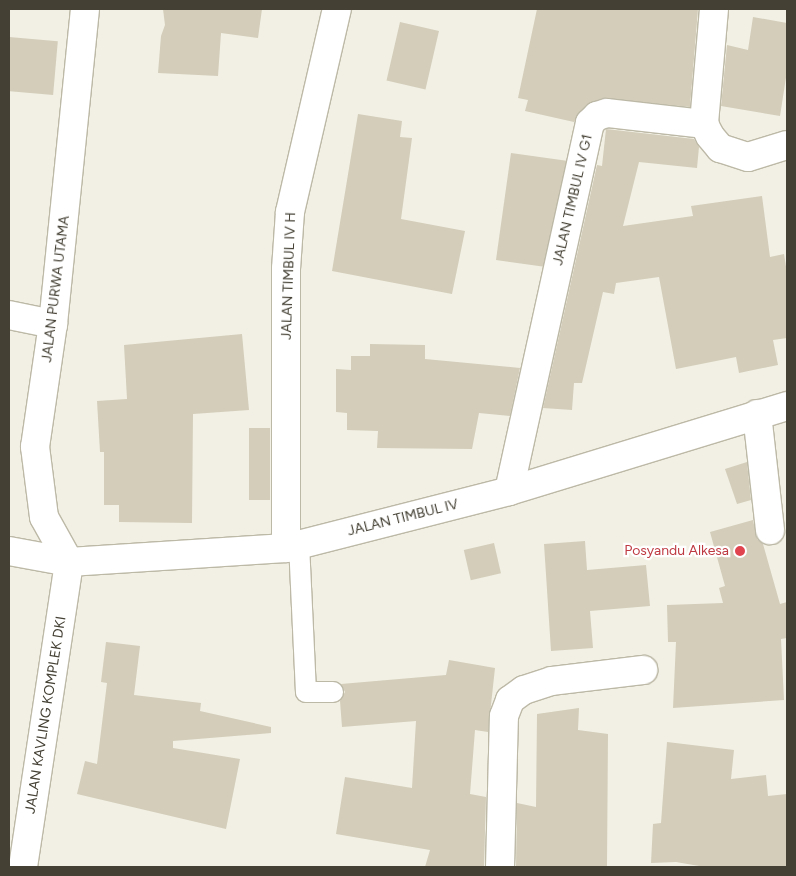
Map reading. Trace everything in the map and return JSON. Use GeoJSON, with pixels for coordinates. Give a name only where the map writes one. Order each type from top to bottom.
{"type":"FeatureCollection","features":[{"type":"Feature","properties":{"kind":"street","name":"JALAN PURWA UTAMA"},"geometry":{"type":"LineString","coordinates":[[69,562],[44,517],[36,472],[35,447],[53,324],[85,9]]}},
{"type":"Feature","properties":{"kind":"street","name":"JALAN TIMBUL IV H"},"geometry":{"type":"LineString","coordinates":[[292,546],[286,269],[290,212],[337,9]]}},
{"type":"Feature","properties":{"kind":"street"},"geometry":{"type":"LineString","coordinates":[[714,9],[704,124],[720,148],[748,157],[787,145]]}},
{"type":"Feature","properties":{"kind":"street","name":"JALAN TIMBUL IV G1"},"geometry":{"type":"LineString","coordinates":[[509,491],[590,123],[597,116],[607,113],[704,124]]}},
{"type":"Feature","properties":{"kind":"street"},"geometry":{"type":"LineString","coordinates":[[9,315],[53,324]]}},
{"type":"Feature","properties":{"kind":"street","name":"JALAN TIMBUL IV"},"geometry":{"type":"LineString","coordinates":[[9,551],[69,562],[292,546],[509,491],[787,406]]}},
{"type":"Feature","properties":{"kind":"street"},"geometry":{"type":"LineString","coordinates":[[757,414],[770,530]]}},
{"type":"Feature","properties":{"kind":"street","name":"JALAN KAVLING KOMPLEK DKI"},"geometry":{"type":"LineString","coordinates":[[23,867],[69,562]]}},
{"type":"Feature","properties":{"kind":"street"},"geometry":{"type":"LineString","coordinates":[[500,867],[504,716],[510,700],[524,690],[552,681],[643,670]]}},
{"type":"Feature","properties":{"kind":"lane"},"geometry":{"type":"LineString","coordinates":[[292,546],[306,692],[333,692]]}},
{"type":"Feature","properties":{"kind":"building"},"geometry":{"type":"Polygon","coordinates":[[[163,9],[262,9],[258,38],[221,33],[218,76],[158,73],[161,36],[165,25],[163,9]]]}},
{"type":"Feature","properties":{"kind":"building"},"geometry":{"type":"Polygon","coordinates":[[[537,9],[698,9],[690,107],[603,98],[586,105],[574,122],[525,111],[528,100],[518,98],[537,9]]]}},
{"type":"Feature","properties":{"kind":"building"},"geometry":{"type":"Polygon","coordinates":[[[753,17],[787,23],[787,71],[780,116],[721,106],[727,45],[748,50],[753,17]]]}},
{"type":"Feature","properties":{"kind":"building"},"geometry":{"type":"Polygon","coordinates":[[[400,22],[439,31],[425,89],[387,80],[400,22]]]}},
{"type":"Feature","properties":{"kind":"building"},"geometry":{"type":"Polygon","coordinates":[[[9,37],[58,41],[53,95],[9,91],[9,37]]]}},
{"type":"Feature","properties":{"kind":"building"},"geometry":{"type":"Polygon","coordinates":[[[358,114],[402,121],[400,137],[412,138],[401,219],[465,231],[452,294],[332,271],[358,114]]]}},
{"type":"Feature","properties":{"kind":"building"},"geometry":{"type":"Polygon","coordinates":[[[606,129],[694,139],[699,147],[697,168],[639,162],[623,226],[693,216],[691,206],[762,196],[770,257],[784,254],[787,273],[787,338],[773,340],[778,365],[739,373],[736,357],[676,369],[659,277],[616,283],[614,294],[603,292],[582,383],[574,383],[572,410],[543,408],[597,165],[602,166],[606,129]]]}},
{"type":"Feature","properties":{"kind":"building"},"geometry":{"type":"Polygon","coordinates":[[[511,153],[566,161],[551,268],[496,260],[511,153]]]}},
{"type":"Feature","properties":{"kind":"building"},"geometry":{"type":"Polygon","coordinates":[[[242,334],[249,410],[193,414],[192,523],[119,522],[119,505],[104,505],[104,452],[100,452],[97,401],[127,399],[124,345],[242,334]]]}},
{"type":"Feature","properties":{"kind":"building"},"geometry":{"type":"Polygon","coordinates":[[[370,344],[425,345],[425,359],[520,368],[510,416],[479,413],[472,449],[377,448],[378,431],[347,430],[347,413],[336,412],[336,369],[351,370],[351,356],[370,356],[370,344]]]}},
{"type":"Feature","properties":{"kind":"building"},"geometry":{"type":"Polygon","coordinates":[[[249,428],[270,428],[270,500],[249,500],[249,428]]]}},
{"type":"Feature","properties":{"kind":"building"},"geometry":{"type":"Polygon","coordinates":[[[747,462],[751,500],[737,504],[725,469],[747,462]]]}},
{"type":"Feature","properties":{"kind":"building"},"geometry":{"type":"Polygon","coordinates":[[[753,520],[757,539],[763,544],[780,604],[787,602],[787,638],[781,639],[784,700],[673,708],[676,642],[668,642],[667,605],[723,603],[719,588],[725,586],[710,532],[753,520]]]}},
{"type":"Feature","properties":{"kind":"building"},"geometry":{"type":"Polygon","coordinates":[[[585,541],[587,570],[646,565],[650,606],[590,611],[593,648],[551,651],[544,544],[585,541]]]}},
{"type":"Feature","properties":{"kind":"building"},"geometry":{"type":"Polygon","coordinates":[[[494,543],[501,573],[471,580],[464,550],[494,543]]]}},
{"type":"Feature","properties":{"kind":"building"},"geometry":{"type":"Polygon","coordinates":[[[106,642],[140,646],[134,695],[201,703],[200,711],[271,727],[271,733],[173,741],[173,748],[240,759],[226,829],[77,794],[85,761],[97,764],[107,683],[101,682],[106,642]]]}},
{"type":"Feature","properties":{"kind":"building"},"geometry":{"type":"Polygon","coordinates":[[[449,660],[495,668],[488,732],[475,730],[470,794],[486,797],[484,867],[425,867],[430,850],[336,834],[345,777],[412,788],[416,721],[342,727],[340,701],[345,692],[341,684],[446,675],[449,660]]]}},
{"type":"Feature","properties":{"kind":"building"},"geometry":{"type":"Polygon","coordinates":[[[579,708],[578,730],[608,734],[607,867],[516,867],[517,803],[536,807],[537,714],[579,708]]]}},
{"type":"Feature","properties":{"kind":"building"},"geometry":{"type":"Polygon","coordinates":[[[667,742],[734,750],[731,779],[766,775],[768,796],[787,794],[787,867],[705,867],[676,862],[651,863],[653,824],[661,823],[667,742]]]}},
{"type":"Feature","properties":{"kind":"place","name":"Posyandu Alkesa"},"geometry":{"type":"Point","coordinates":[740,551]}}]}
